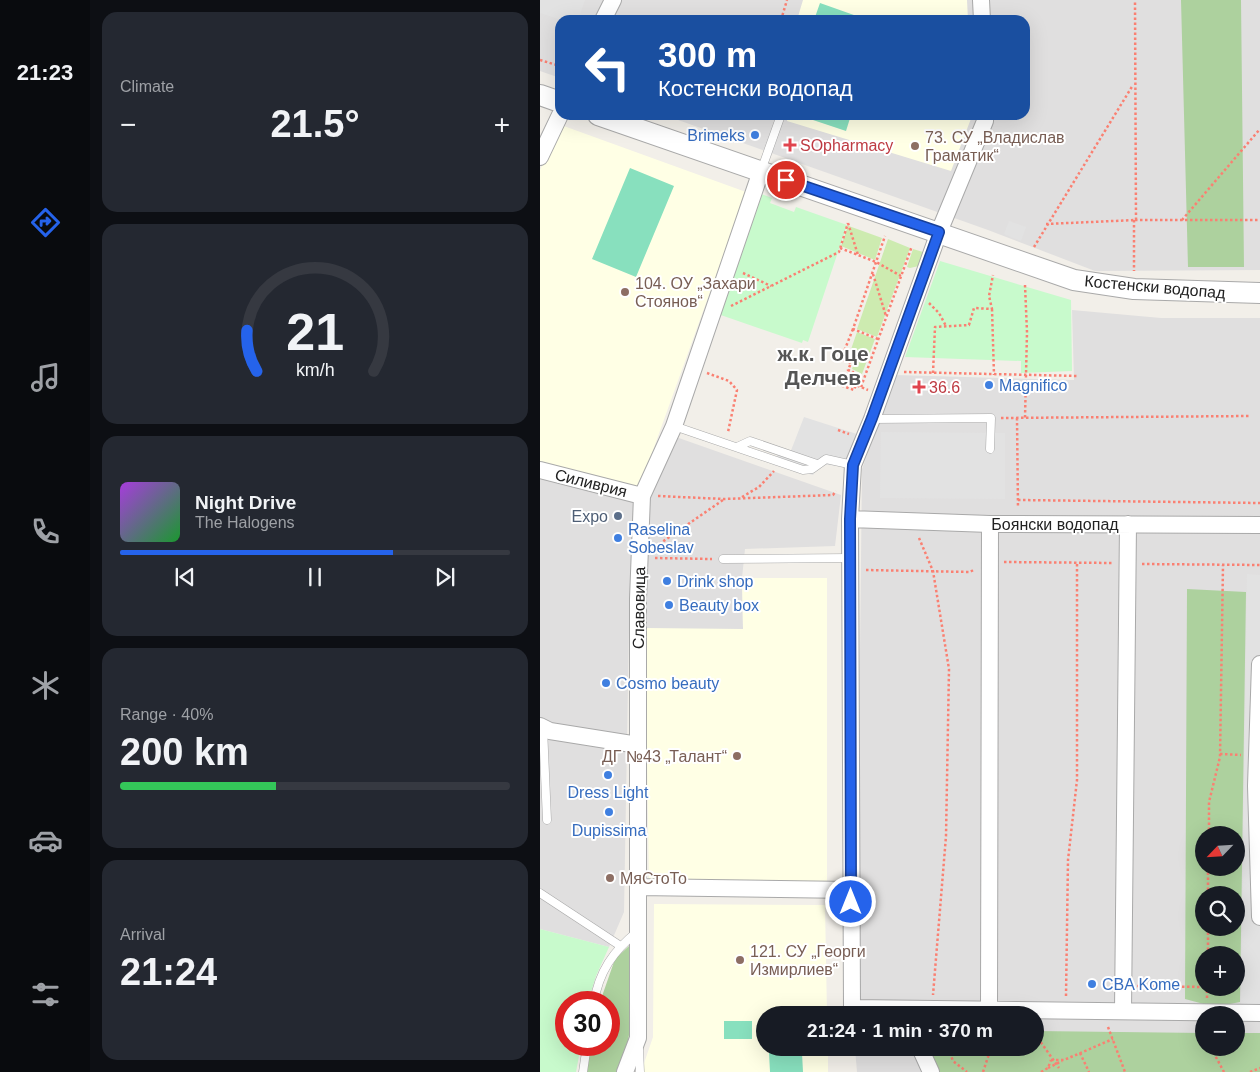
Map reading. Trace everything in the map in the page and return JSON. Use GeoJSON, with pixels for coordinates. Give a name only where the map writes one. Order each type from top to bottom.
{"type":"FeatureCollection","features":[{"type":"Feature","properties":{"kind":"street"},"geometry":{"type":"LineString","coordinates":[[606,15],[613,0]]}},
{"type":"Feature","properties":{"kind":"street"},"geometry":{"type":"LineString","coordinates":[[981,0],[982,15]]}},
{"type":"Feature","properties":{"kind":"street"},"geometry":{"type":"LineString","coordinates":[[540,96],[555,100]]}},
{"type":"Feature","properties":{"kind":"street"},"geometry":{"type":"LineString","coordinates":[[540,157],[558,120]]}},
{"type":"Feature","properties":{"kind":"street","name":"Костенски водопад"},"geometry":{"type":"LineString","coordinates":[[613,120],[939,232],[1026,265],[1074,280],[1134,289],[1260,293]]}},
{"type":"Feature","properties":{"kind":"street"},"geometry":{"type":"LineString","coordinates":[[852,1006],[850,519],[853,465],[889,372],[939,232],[985,120]]}},
{"type":"Feature","properties":{"kind":"street","name":"Славовица"},"geometry":{"type":"LineString","coordinates":[[626,1072],[638,1038],[638,745],[642,496],[674,426],[761,171]]}},
{"type":"Feature","properties":{"kind":"street","name":"Силиврия"},"geometry":{"type":"LineString","coordinates":[[540,470],[642,496]]}},
{"type":"Feature","properties":{"kind":"street","name":"Боянски водопад"},"geometry":{"type":"LineString","coordinates":[[850,519],[990,524],[1260,525]]}},
{"type":"Feature","properties":{"kind":"street"},"geometry":{"type":"LineString","coordinates":[[989,1006],[990,524]]}},
{"type":"Feature","properties":{"kind":"street"},"geometry":{"type":"LineString","coordinates":[[1123,1011],[1128,524]]}},
{"type":"Feature","properties":{"kind":"street"},"geometry":{"type":"LineString","coordinates":[[1260,664],[1257,755],[1260,917]]}},
{"type":"Feature","properties":{"kind":"street"},"geometry":{"type":"LineString","coordinates":[[541,727],[638,745]]}},
{"type":"Feature","properties":{"kind":"street"},"geometry":{"type":"LineString","coordinates":[[638,888],[851,890]]}},
{"type":"Feature","properties":{"kind":"street"},"geometry":{"type":"LineString","coordinates":[[1044,1010],[1260,1013]]}},
{"type":"Feature","properties":{"kind":"street"},"geometry":{"type":"LineString","coordinates":[[924,1056],[931,1072]]}},
{"type":"Feature","properties":{"kind":"lane"},"geometry":{"type":"LineString","coordinates":[[761,171],[779,120]]}},
{"type":"Feature","properties":{"kind":"lane"},"geometry":{"type":"LineString","coordinates":[[872,418],[991,418],[990,449]]}},
{"type":"Feature","properties":{"kind":"lane"},"geometry":{"type":"LineString","coordinates":[[674,426],[808,471],[826,459],[853,465]]}},
{"type":"Feature","properties":{"kind":"lane"},"geometry":{"type":"LineString","coordinates":[[737,447],[750,441],[818,464]]}},
{"type":"Feature","properties":{"kind":"lane"},"geometry":{"type":"LineString","coordinates":[[723,559],[850,564]]}},
{"type":"Feature","properties":{"kind":"lane"},"geometry":{"type":"LineString","coordinates":[[541,727],[547,820]]}},
{"type":"Feature","properties":{"kind":"lane"},"geometry":{"type":"LineString","coordinates":[[542,897],[620,945]]}},
{"type":"Feature","properties":{"kind":"lane"},"geometry":{"type":"LineString","coordinates":[[597,991],[604,968],[620,945],[638,930]]}},
{"type":"Feature","properties":{"kind":"lane"},"geometry":{"type":"LineString","coordinates":[[638,1038],[640,1072]]}},
{"type":"Feature","properties":{"kind":"lane"},"geometry":{"type":"LineString","coordinates":[[583,1072],[585,1056]]}},
{"type":"Feature","properties":{"kind":"path"},"geometry":{"type":"LineString","coordinates":[[782,15],[787,0]]}},
{"type":"Feature","properties":{"kind":"path"},"geometry":{"type":"LineString","coordinates":[[1134,273],[1135,0]]}},
{"type":"Feature","properties":{"kind":"path"},"geometry":{"type":"LineString","coordinates":[[540,60],[555,64]]}},
{"type":"Feature","properties":{"kind":"path"},"geometry":{"type":"LineString","coordinates":[[1032,250],[1046,224],[1133,85]]}},
{"type":"Feature","properties":{"kind":"path"},"geometry":{"type":"LineString","coordinates":[[1182,220],[1260,129]]}},
{"type":"Feature","properties":{"kind":"path"},"geometry":{"type":"LineString","coordinates":[[1046,224],[1135,220],[1260,220]]}},
{"type":"Feature","properties":{"kind":"path"},"geometry":{"type":"LineString","coordinates":[[711,316],[839,252],[848,223],[858,255]]}},
{"type":"Feature","properties":{"kind":"path"},"geometry":{"type":"LineString","coordinates":[[849,383],[854,372],[848,370],[851,363],[841,359],[854,329],[885,236]]}},
{"type":"Feature","properties":{"kind":"path"},"geometry":{"type":"LineString","coordinates":[[861,387],[912,246]]}},
{"type":"Feature","properties":{"kind":"path"},"geometry":{"type":"LineString","coordinates":[[840,248],[876,262],[901,276]]}},
{"type":"Feature","properties":{"kind":"path"},"geometry":{"type":"LineString","coordinates":[[741,272],[771,286]]}},
{"type":"Feature","properties":{"kind":"path"},"geometry":{"type":"LineString","coordinates":[[873,272],[886,317]]}},
{"type":"Feature","properties":{"kind":"path"},"geometry":{"type":"LineString","coordinates":[[993,275],[989,296],[992,309],[994,375]]}},
{"type":"Feature","properties":{"kind":"path"},"geometry":{"type":"LineString","coordinates":[[1025,285],[1025,418]]}},
{"type":"Feature","properties":{"kind":"path"},"geometry":{"type":"LineString","coordinates":[[929,303],[939,313],[946,326]]}},
{"type":"Feature","properties":{"kind":"path"},"geometry":{"type":"LineString","coordinates":[[932,373],[935,327],[969,325],[974,308],[992,309]]}},
{"type":"Feature","properties":{"kind":"path"},"geometry":{"type":"LineString","coordinates":[[854,329],[878,339]]}},
{"type":"Feature","properties":{"kind":"path"},"geometry":{"type":"LineString","coordinates":[[694,368],[730,381],[736,386],[737,394],[726,444]]}},
{"type":"Feature","properties":{"kind":"path"},"geometry":{"type":"LineString","coordinates":[[889,372],[1078,376]]}},
{"type":"Feature","properties":{"kind":"path"},"geometry":{"type":"LineString","coordinates":[[826,374],[856,385]]}},
{"type":"Feature","properties":{"kind":"path"},"geometry":{"type":"LineString","coordinates":[[842,380],[840,385],[854,390]]}},
{"type":"Feature","properties":{"kind":"path"},"geometry":{"type":"LineString","coordinates":[[991,418],[1249,416]]}},
{"type":"Feature","properties":{"kind":"path"},"geometry":{"type":"LineString","coordinates":[[1017,418],[1018,515]]}},
{"type":"Feature","properties":{"kind":"path"},"geometry":{"type":"LineString","coordinates":[[838,430],[846,433]]}},
{"type":"Feature","properties":{"kind":"path"},"geometry":{"type":"LineString","coordinates":[[741,498],[759,487],[782,463]]}},
{"type":"Feature","properties":{"kind":"path"},"geometry":{"type":"LineString","coordinates":[[642,496],[724,499],[833,495],[838,488]]}},
{"type":"Feature","properties":{"kind":"path"},"geometry":{"type":"LineString","coordinates":[[640,558],[724,499]]}},
{"type":"Feature","properties":{"kind":"path"},"geometry":{"type":"LineString","coordinates":[[1018,500],[1260,503]]}},
{"type":"Feature","properties":{"kind":"path"},"geometry":{"type":"LineString","coordinates":[[913,522],[933,571],[949,669],[946,836],[931,1006]]}},
{"type":"Feature","properties":{"kind":"path"},"geometry":{"type":"LineString","coordinates":[[640,558],[723,559]]}},
{"type":"Feature","properties":{"kind":"path"},"geometry":{"type":"LineString","coordinates":[[850,564],[970,572],[991,562],[1260,565]]}},
{"type":"Feature","properties":{"kind":"path"},"geometry":{"type":"LineString","coordinates":[[1066,985],[1068,860],[1077,780],[1077,563]]}},
{"type":"Feature","properties":{"kind":"path"},"geometry":{"type":"LineString","coordinates":[[1209,826],[1209,802],[1220,754],[1223,565]]}},
{"type":"Feature","properties":{"kind":"path"},"geometry":{"type":"LineString","coordinates":[[1220,754],[1257,755]]}},
{"type":"Feature","properties":{"kind":"path"},"geometry":{"type":"LineString","coordinates":[[1123,985],[1195,987]]}},
{"type":"Feature","properties":{"kind":"path"},"geometry":{"type":"LineString","coordinates":[[1102,1011],[1126,1072]]}},
{"type":"Feature","properties":{"kind":"path"},"geometry":{"type":"LineString","coordinates":[[1040,1072],[1113,1039]]}},
{"type":"Feature","properties":{"kind":"path"},"geometry":{"type":"LineString","coordinates":[[1044,1049],[1059,1068]]}},
{"type":"Feature","properties":{"kind":"path"},"geometry":{"type":"LineString","coordinates":[[1080,1053],[1088,1072]]}},
{"type":"Feature","properties":{"kind":"path"},"geometry":{"type":"LineString","coordinates":[[951,1056],[953,1061],[967,1072]]}},
{"type":"Feature","properties":{"kind":"path"},"geometry":{"type":"LineString","coordinates":[[983,1072],[988,1056]]}},
{"type":"Feature","properties":{"kind":"path"},"geometry":{"type":"LineString","coordinates":[[1215,1056],[1224,1072]]}},
{"type":"Feature","properties":{"kind":"path"},"geometry":{"type":"LineString","coordinates":[[1051,1060],[1064,1060]]}},
{"type":"Feature","properties":{"kind":"path"},"geometry":{"type":"LineString","coordinates":[[1048,1068],[1051,1060]]}},
{"type":"Feature","properties":{"kind":"path"},"geometry":{"type":"LineString","coordinates":[[1250,1072],[1260,1068]]}},
{"type":"Feature","properties":{"kind":"shaded area"},"geometry":{"type":"Polygon","coordinates":[[[540,0],[1260,0],[1260,270],[1095,271],[988,230],[678,120],[1030,120],[1030,15],[555,15],[555,76],[540,71],[540,0]]]}},
{"type":"Feature","properties":{"kind":"shaded area"},"geometry":{"type":"Polygon","coordinates":[[[540,0],[585,0],[580,15],[555,15],[555,18],[540,13],[540,0]]]}},
{"type":"Feature","properties":{"kind":"shaded area"},"geometry":{"type":"Polygon","coordinates":[[[803,0],[967,0],[968,15],[798,15],[803,0]]]}},
{"type":"Feature","properties":{"kind":"shaded area","name":"73. СУ „Владислав Граматик“"},"geometry":{"type":"Polygon","coordinates":[[[787,120],[970,120],[951,171],[787,120]]]}},
{"type":"Feature","properties":{"kind":"shaded area","name":"104. ОУ „Захари Стоянов“"},"geometry":{"type":"Polygon","coordinates":[[[561,125],[746,192],[639,489],[540,465],[540,170],[561,125]]]}},
{"type":"Feature","properties":{"kind":"shaded area"},"geometry":{"type":"Polygon","coordinates":[[[1009,221],[1026,227],[1021,241],[1004,234],[1009,221]]]}},
{"type":"Feature","properties":{"kind":"shaded area"},"geometry":{"type":"Polygon","coordinates":[[[1072,310],[1161,318],[1260,318],[1260,1072],[857,1072],[856,1056],[1044,1056],[1044,1006],[856,1006],[862,469],[895,375],[1074,380],[1072,310]]]}},
{"type":"Feature","properties":{"kind":"shaded area"},"geometry":{"type":"Polygon","coordinates":[[[804,417],[863,436],[845,467],[821,464],[813,475],[774,465],[780,449],[790,453],[804,417]]]}},
{"type":"Feature","properties":{"kind":"shaded area"},"geometry":{"type":"Polygon","coordinates":[[[881,432],[1005,433],[1005,499],[880,498],[881,432]]]}},
{"type":"Feature","properties":{"kind":"shaded area"},"geometry":{"type":"Polygon","coordinates":[[[676,437],[841,495],[835,546],[745,549],[742,578],[743,629],[629,629],[624,912],[609,947],[540,929],[540,474],[632,499],[676,437]]]}},
{"type":"Feature","properties":{"kind":"shaded area"},"geometry":{"type":"Polygon","coordinates":[[[1247,574],[1260,575],[1260,1005],[1241,1005],[1241,996],[1245,996],[1245,946],[1242,946],[1242,936],[1245,936],[1245,886],[1243,886],[1243,876],[1245,876],[1245,826],[1243,826],[1247,574]]]}},
{"type":"Feature","properties":{"kind":"shaded area","name":"ДГ №43 „Талант“"},"geometry":{"type":"Polygon","coordinates":[[[742,578],[827,578],[827,883],[649,885],[645,628],[743,629],[742,578]]]}},
{"type":"Feature","properties":{"kind":"shaded area","name":"121. СУ „Георги Измирлиев“"},"geometry":{"type":"Polygon","coordinates":[[[654,904],[825,905],[827,1006],[756,1006],[756,1056],[828,1056],[828,1072],[641,1072],[653,1037],[654,904]]]}},
{"type":"Feature","properties":{"kind":"green space"},"geometry":{"type":"Polygon","coordinates":[[[1181,0],[1241,0],[1244,267],[1188,267],[1181,0]]]}},
{"type":"Feature","properties":{"kind":"green space"},"geometry":{"type":"Polygon","coordinates":[[[820,3],[854,15],[816,15],[820,3]]]}},
{"type":"Feature","properties":{"kind":"green space"},"geometry":{"type":"Polygon","coordinates":[[[813,120],[849,120],[846,131],[813,120]]]}},
{"type":"Feature","properties":{"kind":"green space"},"geometry":{"type":"Polygon","coordinates":[[[630,168],[674,186],[636,277],[592,259],[630,168]]]}},
{"type":"Feature","properties":{"kind":"green space"},"geometry":{"type":"Polygon","coordinates":[[[759,193],[772,198],[770,203],[794,212],[796,207],[847,225],[808,342],[803,340],[802,343],[715,313],[759,193]]]}},
{"type":"Feature","properties":{"kind":"green space"},"geometry":{"type":"Polygon","coordinates":[[[846,225],[882,238],[875,260],[841,246],[848,226],[846,225]]]}},
{"type":"Feature","properties":{"kind":"green space"},"geometry":{"type":"Polygon","coordinates":[[[888,239],[910,248],[877,337],[857,329],[888,239]]]}},
{"type":"Feature","properties":{"kind":"green space"},"geometry":{"type":"Polygon","coordinates":[[[913,249],[923,252],[919,266],[910,268],[907,267],[913,249]]]}},
{"type":"Feature","properties":{"kind":"green space"},"geometry":{"type":"Polygon","coordinates":[[[940,261],[1071,300],[1072,371],[1021,373],[1021,361],[905,357],[940,261]]]}},
{"type":"Feature","properties":{"kind":"green space"},"geometry":{"type":"Polygon","coordinates":[[[857,332],[875,339],[862,374],[852,369],[855,361],[848,358],[857,332]]]}},
{"type":"Feature","properties":{"kind":"green space"},"geometry":{"type":"Polygon","coordinates":[[[1187,589],[1246,592],[1243,826],[1195,826],[1195,876],[1242,876],[1242,886],[1195,886],[1195,936],[1241,936],[1241,946],[1195,946],[1195,996],[1240,996],[1240,1002],[1211,1006],[1185,999],[1187,589]]]}},
{"type":"Feature","properties":{"kind":"green space"},"geometry":{"type":"Polygon","coordinates":[[[540,929],[609,947],[591,991],[555,991],[555,1056],[579,1056],[576,1072],[540,1072],[540,929]]]}},
{"type":"Feature","properties":{"kind":"green space"},"geometry":{"type":"Polygon","coordinates":[[[629,946],[633,949],[632,1012],[627,1044],[623,1059],[616,1072],[586,1072],[588,1056],[620,1056],[620,991],[604,991],[615,959],[629,946]]]}},
{"type":"Feature","properties":{"kind":"green space"},"geometry":{"type":"Polygon","coordinates":[[[724,1021],[752,1021],[752,1039],[724,1039],[724,1021]]]}},
{"type":"Feature","properties":{"kind":"green space"},"geometry":{"type":"Polygon","coordinates":[[[1044,1031],[1195,1033],[1195,1056],[1245,1056],[1245,1033],[1260,1033],[1260,1072],[935,1072],[928,1056],[1044,1056],[1044,1031]]]}},
{"type":"Feature","properties":{"kind":"green space"},"geometry":{"type":"Polygon","coordinates":[[[769,1056],[802,1056],[803,1072],[770,1072],[769,1056]]]}},
{"type":"Feature","properties":{"kind":"place","name":"Brimeks"},"geometry":{"type":"Point","coordinates":[755,135]}},
{"type":"Feature","properties":{"kind":"place","name":"SOpharmacy"},"geometry":{"type":"Point","coordinates":[790,145]}},
{"type":"Feature","properties":{"kind":"place","name":"73. СУ „Владислав Граматик“"},"geometry":{"type":"Point","coordinates":[915,146]}},
{"type":"Feature","properties":{"kind":"place","name":"104. ОУ „Захари Стоянов“"},"geometry":{"type":"Point","coordinates":[625,292]}},
{"type":"Feature","properties":{"kind":"place","name":"Magnifico"},"geometry":{"type":"Point","coordinates":[989,385]}},
{"type":"Feature","properties":{"kind":"place","name":"36.6"},"geometry":{"type":"Point","coordinates":[919,387]}},
{"type":"Feature","properties":{"kind":"place","name":"Expo"},"geometry":{"type":"Point","coordinates":[618,516]}},
{"type":"Feature","properties":{"kind":"place","name":"Raselina Sobeslav"},"geometry":{"type":"Point","coordinates":[618,538]}},
{"type":"Feature","properties":{"kind":"place","name":"Drink shop"},"geometry":{"type":"Point","coordinates":[667,581]}},
{"type":"Feature","properties":{"kind":"place","name":"Beauty box"},"geometry":{"type":"Point","coordinates":[669,605]}},
{"type":"Feature","properties":{"kind":"place","name":"Cosmo beauty"},"geometry":{"type":"Point","coordinates":[606,683]}},
{"type":"Feature","properties":{"kind":"place","name":"ДГ №43 „Талант“"},"geometry":{"type":"Point","coordinates":[737,756]}},
{"type":"Feature","properties":{"kind":"place","name":"Dress Light"},"geometry":{"type":"Point","coordinates":[608,775]}},
{"type":"Feature","properties":{"kind":"place","name":"Dupissima"},"geometry":{"type":"Point","coordinates":[609,812]}},
{"type":"Feature","properties":{"kind":"place","name":"МяСтоТо"},"geometry":{"type":"Point","coordinates":[610,878]}},
{"type":"Feature","properties":{"kind":"place","name":"121. СУ „Георги Измирлиев“"},"geometry":{"type":"Point","coordinates":[740,960]}},
{"type":"Feature","properties":{"kind":"place","name":"CBA Kome"},"geometry":{"type":"Point","coordinates":[1092,984]}},
{"type":"Feature","properties":{"kind":"district","name":"ж.к. Гоце Делчев"},"geometry":{"type":"Point","coordinates":[823,365]}},
{"type":"Feature","properties":{"kind":"route"},"geometry":{"type":"LineString","coordinates":[[786,180],[939,232],[872,418],[853,465],[850,519],[851,902]]}}]}
